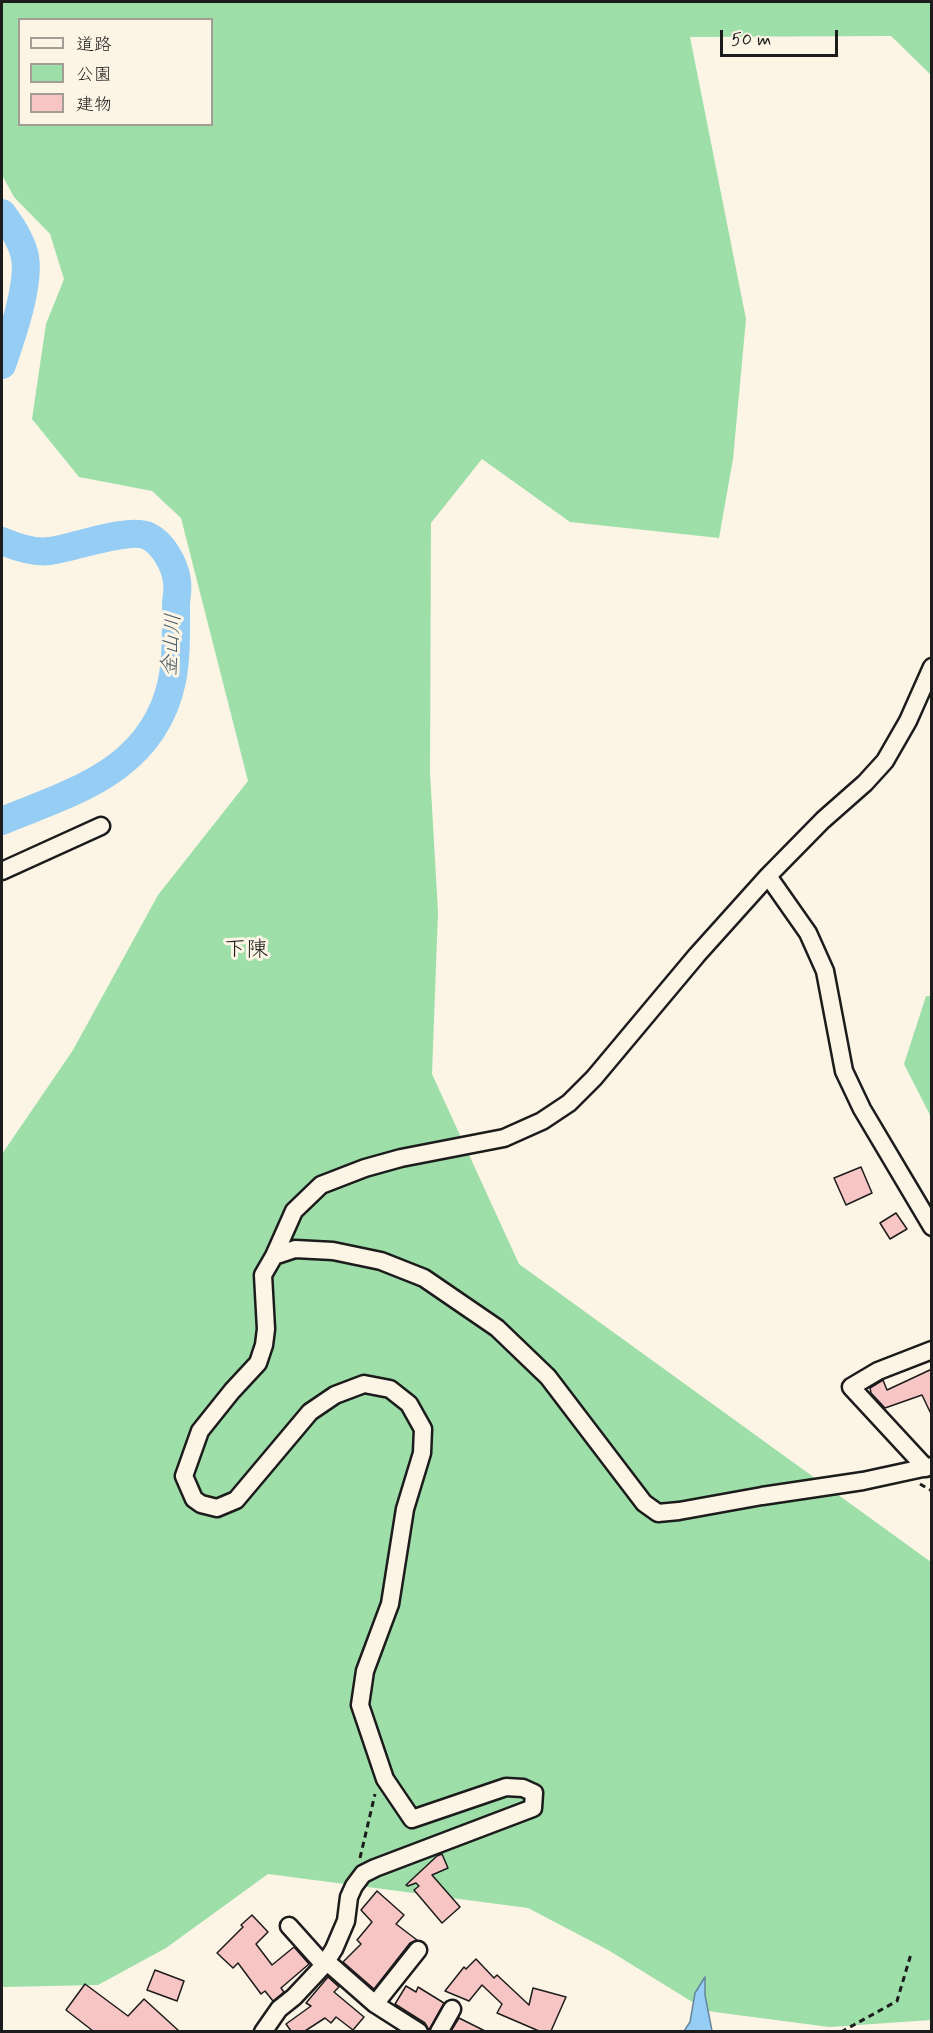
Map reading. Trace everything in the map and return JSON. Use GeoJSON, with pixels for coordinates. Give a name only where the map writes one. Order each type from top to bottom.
{"type":"FeatureCollection","features":[{"type":"Feature","properties":{"kind":"street"},"geometry":{"type":"LineString","coordinates":[[263,2031],[279,2009],[294,1997],[325,1963],[346,1921],[349,1897],[363,1874],[533,1808],[534,1793],[523,1788],[506,1787],[412,1819],[385,1779],[360,1705],[365,1671],[390,1604],[405,1509],[422,1453],[423,1429],[409,1404],[390,1389],[364,1384],[334,1395],[310,1412],[236,1500],[218,1508],[201,1504],[194,1499],[184,1476],[200,1431],[258,1363],[266,1329],[263,1275],[294,1211],[321,1185],[365,1168],[400,1158],[504,1138],[542,1121],[569,1103],[594,1078],[697,955],[768,876],[885,761],[908,721],[932,667]]}},
{"type":"Feature","properties":{"kind":"street"},"geometry":{"type":"LineString","coordinates":[[2,871],[101,826]]}},
{"type":"Feature","properties":{"kind":"street"},"geometry":{"type":"LineString","coordinates":[[768,876],[808,933],[825,971],[844,1071],[862,1109],[932,1227]]}},
{"type":"Feature","properties":{"kind":"street"},"geometry":{"type":"LineString","coordinates":[[274,1256],[295,1249],[333,1251],[381,1261],[424,1278],[497,1328],[548,1377],[644,1503],[658,1513],[863,1481],[929,1467]]}},
{"type":"Feature","properties":{"kind":"street"},"geometry":{"type":"LineString","coordinates":[[929,1467],[851,1387],[878,1371],[932,1350]]}},
{"type":"Feature","properties":{"kind":"street"},"geometry":{"type":"LineString","coordinates":[[288,1926],[325,1963],[375,2004],[418,2031]]}},
{"type":"Feature","properties":{"kind":"street"},"geometry":{"type":"LineString","coordinates":[[375,2004],[418,1950]]}},
{"type":"Feature","properties":{"kind":"street"},"geometry":{"type":"LineString","coordinates":[[439,2031],[452,2009]]}},
{"type":"Feature","properties":{"kind":"path"},"geometry":{"type":"LineString","coordinates":[[354,1886],[375,1794]]}},
{"type":"Feature","properties":{"kind":"path"},"geometry":{"type":"LineString","coordinates":[[841,2031],[897,2001],[911,1954]]}},
{"type":"Feature","properties":{"kind":"green space"},"geometry":{"type":"Polygon","coordinates":[[[2,2],[931,2],[931,75],[891,36],[690,37],[746,319],[733,459],[719,538],[570,522],[482,459],[431,523],[430,772],[438,912],[432,1074],[519,1264],[931,1562],[931,2020],[829,2027],[707,2011],[608,1950],[528,1908],[268,1874],[166,1948],[98,1985],[4,1987],[2,1985],[2,1154],[73,1050],[158,895],[248,781],[181,518],[152,491],[79,477],[32,419],[46,324],[64,279],[50,234],[14,197],[2,175],[2,2]]]}},
{"type":"Feature","properties":{"kind":"green space"},"geometry":{"type":"Polygon","coordinates":[[[926,996],[931,996],[931,1117],[904,1064],[926,996]]]}},
{"type":"Feature","properties":{"kind":"water"},"geometry":{"type":"Polygon","coordinates":[[[705,1977],[705,1995],[712,2031],[684,2031],[690,2022],[695,1993],[705,1977]]]}},
{"type":"Feature","properties":{"kind":"building"},"geometry":{"type":"Polygon","coordinates":[[[861,1167],[872,1193],[846,1205],[834,1178],[861,1167]]]}},
{"type":"Feature","properties":{"kind":"building"},"geometry":{"type":"Polygon","coordinates":[[[896,1213],[907,1229],[890,1239],[880,1223],[896,1213]]]}},
{"type":"Feature","properties":{"kind":"building"},"geometry":{"type":"Polygon","coordinates":[[[932,1369],[932,1416],[922,1395],[885,1408],[871,1393],[870,1388],[883,1380],[887,1390],[932,1369]]]}},
{"type":"Feature","properties":{"kind":"building"},"geometry":{"type":"Polygon","coordinates":[[[442,1854],[448,1868],[432,1875],[460,1907],[442,1923],[414,1890],[419,1886],[416,1883],[406,1885],[442,1854]]]}},
{"type":"Feature","properties":{"kind":"building"},"geometry":{"type":"Polygon","coordinates":[[[377,1891],[404,1915],[396,1924],[417,1940],[410,1943],[374,1989],[343,1962],[361,1944],[357,1940],[372,1922],[361,1910],[377,1891]]]}},
{"type":"Feature","properties":{"kind":"building"},"geometry":{"type":"Polygon","coordinates":[[[252,1915],[268,1932],[256,1944],[272,1965],[294,1947],[309,1964],[281,1988],[284,1992],[273,2001],[265,1991],[261,1994],[238,1963],[233,1968],[217,1953],[252,1915]]]}},
{"type":"Feature","properties":{"kind":"building"},"geometry":{"type":"Polygon","coordinates":[[[476,1959],[494,1978],[497,1975],[529,2005],[533,1988],[566,1997],[551,2031],[539,2031],[497,2013],[502,2004],[482,1985],[469,2001],[445,1991],[464,1967],[466,1969],[476,1959]]]}},
{"type":"Feature","properties":{"kind":"building"},"geometry":{"type":"Polygon","coordinates":[[[155,1970],[184,1981],[177,2001],[147,1990],[155,1970]]]}},
{"type":"Feature","properties":{"kind":"building"},"geometry":{"type":"Polygon","coordinates":[[[328,1977],[339,1987],[334,1992],[364,2017],[353,2030],[336,2017],[331,2023],[325,2018],[305,2031],[291,2031],[286,2024],[311,2006],[306,2003],[328,1977]]]}},
{"type":"Feature","properties":{"kind":"building"},"geometry":{"type":"Polygon","coordinates":[[[85,1984],[128,2016],[144,1999],[179,2031],[93,2031],[66,2010],[85,1984]]]}},
{"type":"Feature","properties":{"kind":"building"},"geometry":{"type":"Polygon","coordinates":[[[406,1986],[416,1992],[418,1987],[444,2003],[429,2030],[425,2023],[395,2004],[406,1986]]]}},
{"type":"Feature","properties":{"kind":"building"},"geometry":{"type":"Polygon","coordinates":[[[459,2018],[485,2031],[451,2031],[459,2018]]]}},
{"type":"Feature","properties":{"kind":"waterway","name":"金山川"},"geometry":{"type":"LineString","coordinates":[[2,213],[21,245],[26,269],[19,312],[2,365]]}},
{"type":"Feature","properties":{"kind":"waterway","name":"金山川"},"geometry":{"type":"LineString","coordinates":[[2,541],[25,549],[50,551],[128,534],[148,536],[159,544],[167,555],[174,568],[177,586],[174,671],[162,711],[148,736],[129,756],[107,773],[83,787],[2,821]]}},
{"type":"Feature","properties":{"kind":"district","name":"下陳"},"geometry":{"type":"Point","coordinates":[246,951]}}]}
